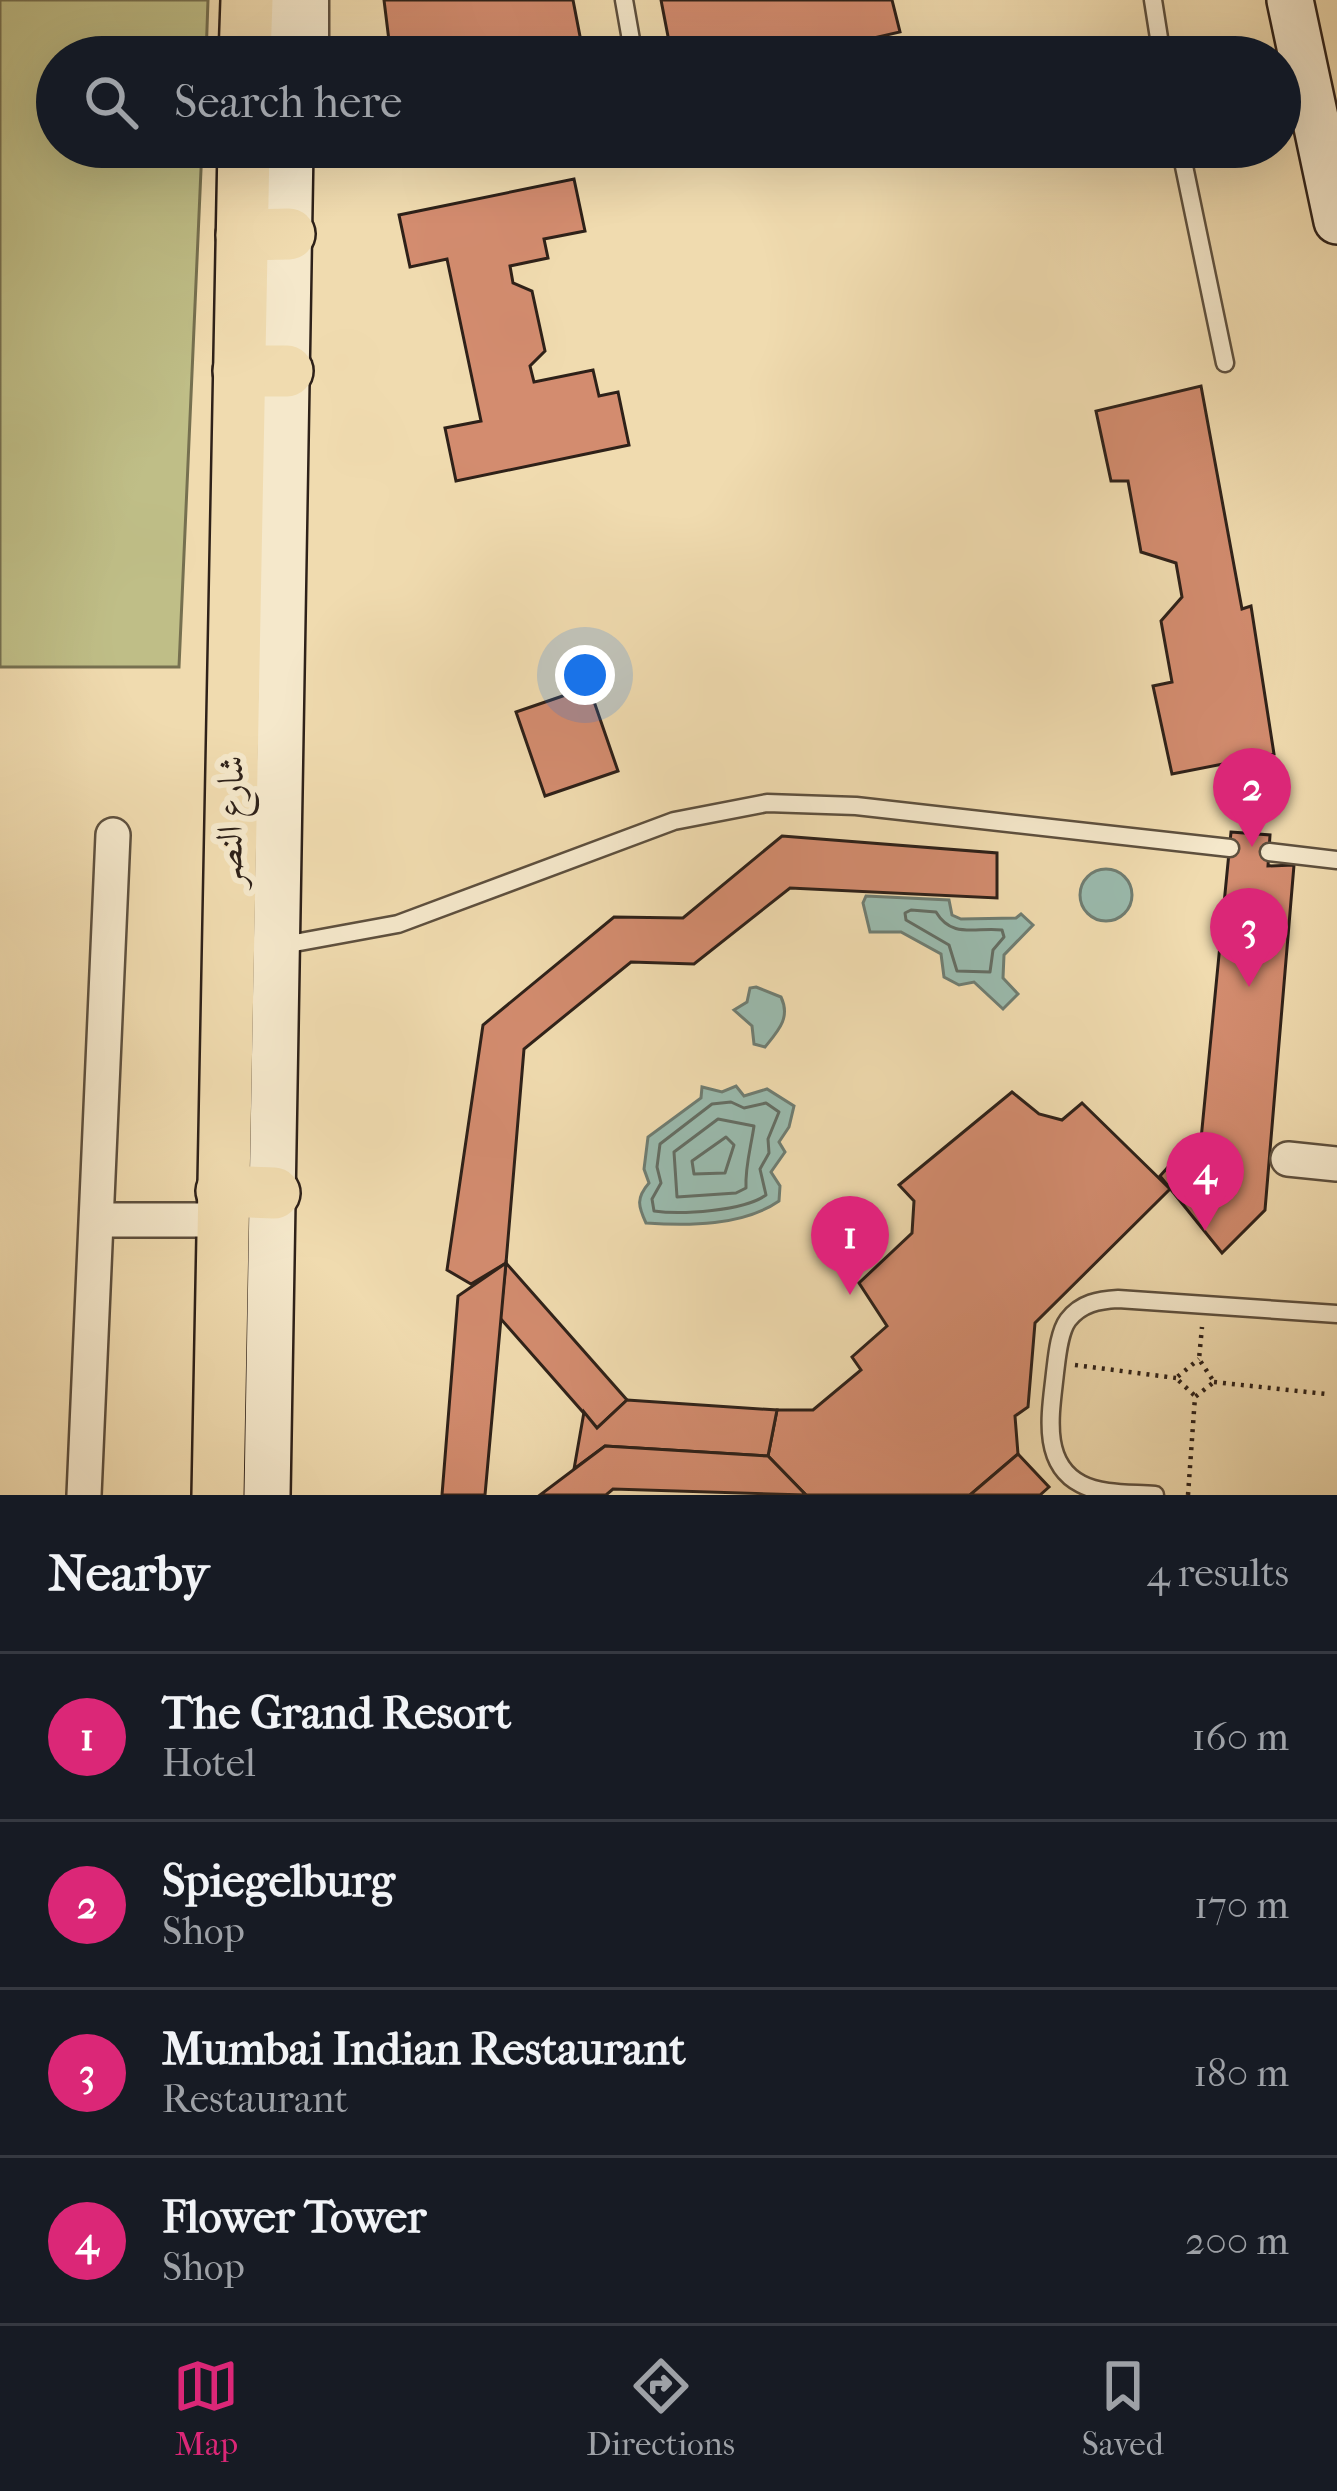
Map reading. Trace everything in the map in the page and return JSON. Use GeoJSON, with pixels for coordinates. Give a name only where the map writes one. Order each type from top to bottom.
{"type":"FeatureCollection","features":[{"type":"Feature","properties":{"kind":"main road"},"geometry":{"type":"LineString","coordinates":[[270,36],[294,15]]}},
{"type":"Feature","properties":{"kind":"main road","name":"شارع النصر"},"geometry":{"type":"LineString","coordinates":[[218,1495],[222,1206],[263,371],[265,234],[277,168]]}},
{"type":"Feature","properties":{"kind":"main road"},"geometry":{"type":"LineString","coordinates":[[222,1206],[274,1193]]}},
{"type":"Feature","properties":{"kind":"street"},"geometry":{"type":"LineString","coordinates":[[1290,0],[1298,36]]}},
{"type":"Feature","properties":{"kind":"street"},"geometry":{"type":"LineString","coordinates":[[1301,52],[1337,221]]}},
{"type":"Feature","properties":{"kind":"street"},"geometry":{"type":"LineString","coordinates":[[263,371],[278,946],[267,1495]]}},
{"type":"Feature","properties":{"kind":"street"},"geometry":{"type":"LineString","coordinates":[[83,1495],[113,835]]}},
{"type":"Feature","properties":{"kind":"street"},"geometry":{"type":"LineString","coordinates":[[1288,1159],[1337,1163]]}},
{"type":"Feature","properties":{"kind":"street"},"geometry":{"type":"LineString","coordinates":[[98,1220],[222,1206]]}},
{"type":"Feature","properties":{"kind":"lane"},"geometry":{"type":"LineString","coordinates":[[624,0],[630,36]]}},
{"type":"Feature","properties":{"kind":"lane"},"geometry":{"type":"LineString","coordinates":[[1153,0],[1159,36]]}},
{"type":"Feature","properties":{"kind":"lane"},"geometry":{"type":"LineString","coordinates":[[1184,168],[1226,363]]}},
{"type":"Feature","properties":{"kind":"lane"},"geometry":{"type":"LineString","coordinates":[[278,946],[398,924],[674,821],[767,803],[900,810],[1230,848]]}},
{"type":"Feature","properties":{"kind":"lane"},"geometry":{"type":"LineString","coordinates":[[1269,852],[1337,860]]}},
{"type":"Feature","properties":{"kind":"lane"},"geometry":{"type":"LineString","coordinates":[[1155,1495],[1082,1485],[1066,1473],[1054,1451],[1049,1426],[1056,1363],[1064,1324],[1078,1310],[1098,1300],[1337,1314]]}},
{"type":"Feature","properties":{"kind":"path"},"geometry":{"type":"LineString","coordinates":[[1204,1303],[1198,1359],[1214,1382]]}},
{"type":"Feature","properties":{"kind":"path"},"geometry":{"type":"LineString","coordinates":[[1176,1378],[1198,1359]]}},
{"type":"Feature","properties":{"kind":"path"},"geometry":{"type":"LineString","coordinates":[[1056,1363],[1176,1378],[1195,1397]]}},
{"type":"Feature","properties":{"kind":"path"},"geometry":{"type":"LineString","coordinates":[[1188,1495],[1195,1397],[1214,1382],[1326,1394]]}},
{"type":"Feature","properties":{"kind":"shaded area"},"geometry":{"type":"Polygon","coordinates":[[[0,0],[208,0],[207,36],[36,36],[36,168],[201,168],[179,667],[0,667],[0,0]]]}},
{"type":"Feature","properties":{"kind":"water"},"geometry":{"type":"Polygon","coordinates":[[[1106,869],[1124,877],[1132,895],[1124,913],[1106,921],[1088,913],[1080,895],[1088,877],[1106,869]]]}},
{"type":"Feature","properties":{"kind":"water"},"geometry":{"type":"Polygon","coordinates":[[[866,896],[949,900],[952,915],[961,919],[1021,914],[1033,925],[1004,955],[1003,978],[1018,994],[1003,1009],[974,982],[959,985],[944,977],[941,954],[901,932],[870,932],[863,903],[866,896]]]}},
{"type":"Feature","properties":{"kind":"water"},"geometry":{"type":"Polygon","coordinates":[[[750,988],[781,997],[785,1011],[782,1024],[765,1047],[754,1044],[752,1026],[734,1010],[747,1002],[750,988]]]}},
{"type":"Feature","properties":{"kind":"water"},"geometry":{"type":"Polygon","coordinates":[[[736,1086],[744,1096],[767,1089],[794,1106],[779,1142],[785,1152],[771,1172],[780,1186],[779,1201],[732,1220],[646,1223],[640,1202],[649,1183],[644,1169],[648,1137],[701,1098],[702,1087],[722,1092],[736,1086]]]}},
{"type":"Feature","properties":{"kind":"building"},"geometry":{"type":"Polygon","coordinates":[[[384,0],[573,0],[580,36],[388,36],[384,0]]]}},
{"type":"Feature","properties":{"kind":"building"},"geometry":{"type":"Polygon","coordinates":[[[661,0],[892,0],[900,32],[883,36],[668,36],[661,0]]]}},
{"type":"Feature","properties":{"kind":"building"},"geometry":{"type":"Polygon","coordinates":[[[574,179],[585,231],[544,239],[548,258],[510,266],[513,283],[532,291],[545,351],[530,366],[534,382],[593,370],[599,396],[618,392],[629,445],[456,481],[445,428],[481,421],[447,259],[410,267],[399,215],[574,179]]]}},
{"type":"Feature","properties":{"kind":"building"},"geometry":{"type":"Polygon","coordinates":[[[1201,386],[1242,609],[1251,606],[1274,754],[1172,774],[1153,686],[1172,682],[1161,621],[1182,597],[1176,563],[1141,552],[1128,481],[1111,481],[1096,411],[1201,386]]]}},
{"type":"Feature","properties":{"kind":"building"},"geometry":{"type":"Polygon","coordinates":[[[589,687],[618,771],[545,796],[516,712],[589,687]]]}},
{"type":"Feature","properties":{"kind":"building"},"geometry":{"type":"Polygon","coordinates":[[[1231,832],[1270,835],[1268,866],[1294,865],[1265,1210],[1222,1253],[1160,1176],[1176,1158],[1199,1160],[1231,832]]]}},
{"type":"Feature","properties":{"kind":"building"},"geometry":{"type":"Polygon","coordinates":[[[782,836],[997,853],[997,898],[790,888],[694,964],[631,962],[524,1049],[506,1263],[471,1284],[447,1270],[483,1025],[614,917],[683,918],[782,836]]]}},
{"type":"Feature","properties":{"kind":"building"},"geometry":{"type":"Polygon","coordinates":[[[1012,1092],[1039,1114],[1062,1120],[1082,1103],[1170,1189],[1035,1323],[1028,1407],[1015,1416],[1018,1454],[970,1495],[806,1495],[768,1456],[777,1410],[813,1410],[861,1370],[852,1357],[887,1326],[859,1283],[912,1233],[914,1201],[899,1185],[1012,1092]]]}},
{"type":"Feature","properties":{"kind":"building"},"geometry":{"type":"Polygon","coordinates":[[[506,1263],[627,1400],[597,1428],[500,1318],[506,1263]]]}},
{"type":"Feature","properties":{"kind":"building"},"geometry":{"type":"Polygon","coordinates":[[[506,1263],[485,1495],[442,1495],[458,1296],[506,1263]]]}},
{"type":"Feature","properties":{"kind":"building"},"geometry":{"type":"Polygon","coordinates":[[[627,1400],[777,1410],[768,1456],[605,1446],[574,1469],[584,1412],[597,1428],[627,1400]]]}},
{"type":"Feature","properties":{"kind":"building"},"geometry":{"type":"Polygon","coordinates":[[[605,1446],[768,1456],[806,1495],[613,1489],[606,1495],[540,1495],[605,1446]]]}},
{"type":"Feature","properties":{"kind":"building"},"geometry":{"type":"Polygon","coordinates":[[[1018,1454],[1049,1487],[1040,1495],[970,1495],[1018,1454]]]}},
{"type":"Feature","properties":{"kind":"place","name":"Spiegelburg"},"geometry":{"type":"Point","coordinates":[1252,847]}},
{"type":"Feature","properties":{"kind":"place","name":"Mumbai Indian Restaurant"},"geometry":{"type":"Point","coordinates":[1249,987]}},
{"type":"Feature","properties":{"kind":"place","name":"Flower Tower"},"geometry":{"type":"Point","coordinates":[1205,1231]}},
{"type":"Feature","properties":{"kind":"place","name":"The Grand Resort"},"geometry":{"type":"Point","coordinates":[850,1295]}}]}
